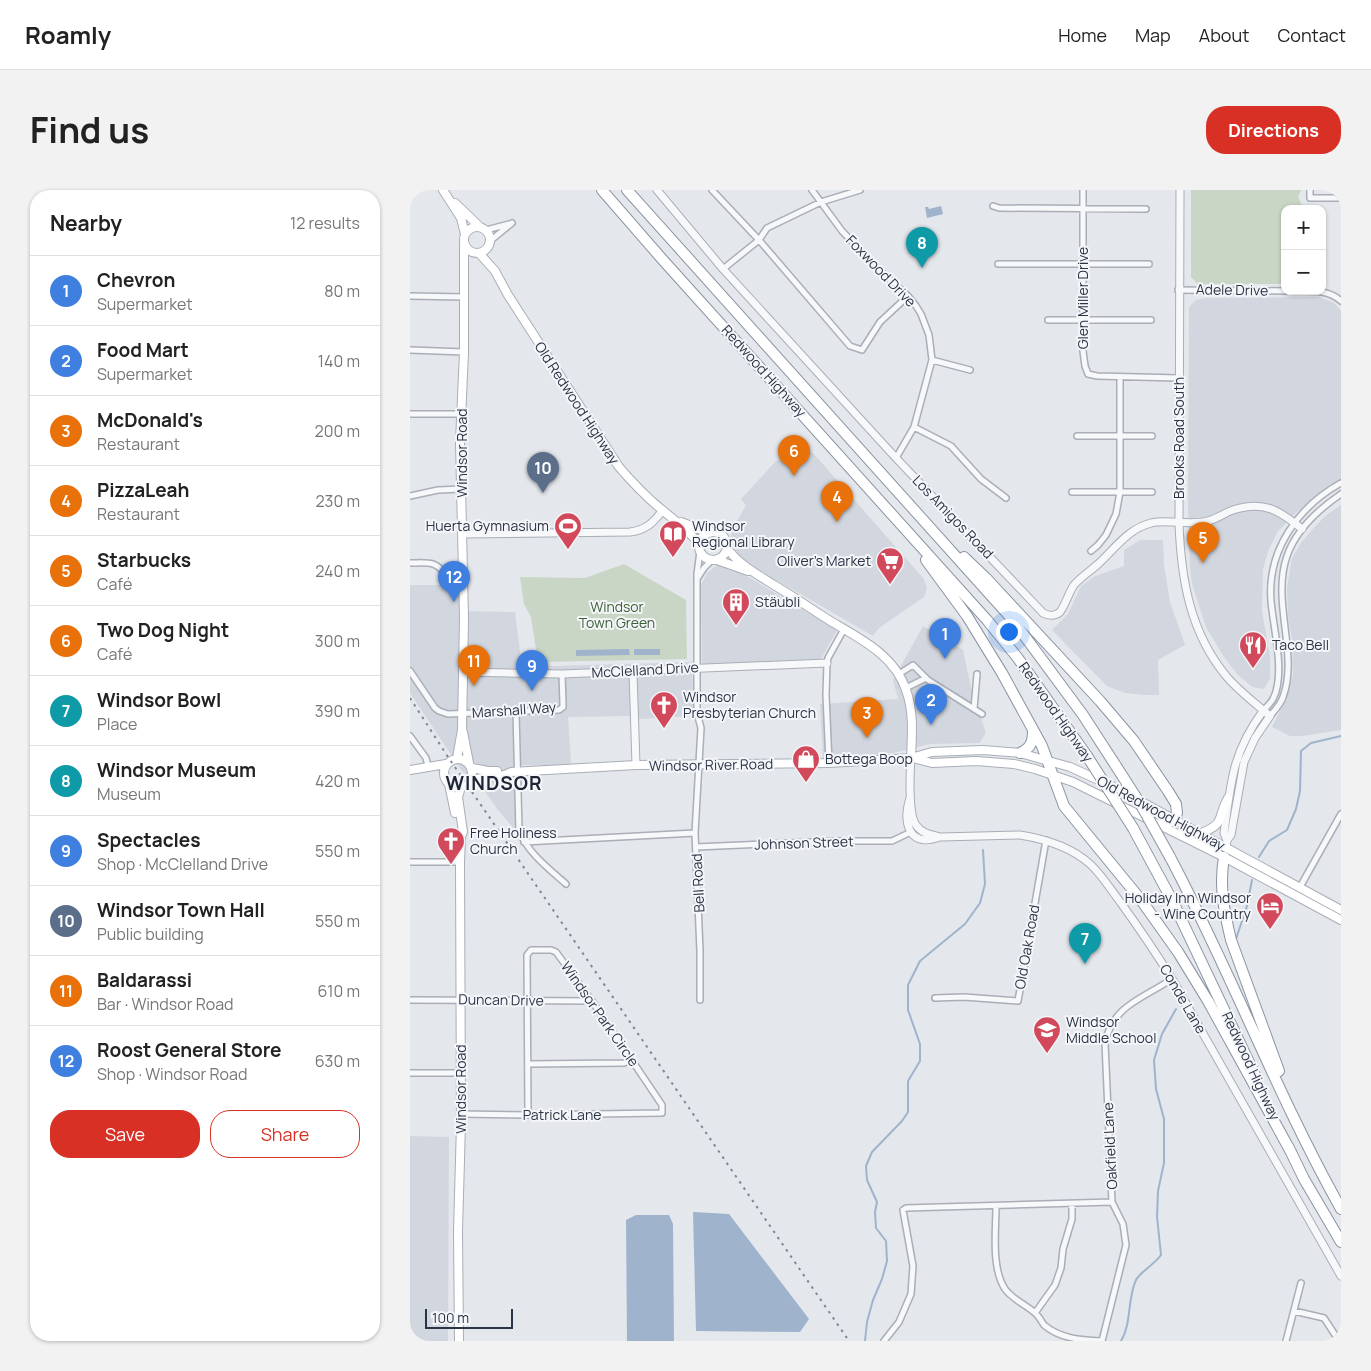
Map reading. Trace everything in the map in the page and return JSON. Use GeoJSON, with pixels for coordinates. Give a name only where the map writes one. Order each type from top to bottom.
{"type":"FeatureCollection","features":[{"type":"Feature","properties":{"kind":"highway","name":"Redwood Highway"},"geometry":{"type":"LineString","coordinates":[[602,190],[987,620],[1017,657],[1087,756],[1133,828],[1193,942],[1304,1179],[1341,1242]]}},
{"type":"Feature","properties":{"kind":"highway","name":"Redwood Highway"},"geometry":{"type":"LineString","coordinates":[[627,190],[1012,619],[1083,715],[1141,805],[1170,856],[1214,944],[1306,1142],[1341,1209]]}},
{"type":"Feature","properties":{"kind":"highway"},"geometry":{"type":"LineString","coordinates":[[919,516],[986,578],[1106,707],[1134,741],[1176,804],[1177,813],[1175,820],[1160,825]]}},
{"type":"Feature","properties":{"kind":"highway"},"geometry":{"type":"LineString","coordinates":[[902,526],[967,616],[1033,729],[1064,806],[1141,900],[1178,952],[1208,1001],[1291,1152]]}},
{"type":"Feature","properties":{"kind":"highway"},"geometry":{"type":"LineString","coordinates":[[1020,753],[1031,746],[1033,729]]}},
{"type":"Feature","properties":{"kind":"highway"},"geometry":{"type":"LineString","coordinates":[[1226,848],[1222,904],[1231,940],[1306,1142]]}},
{"type":"Feature","properties":{"kind":"main road"},"geometry":{"type":"LineString","coordinates":[[443,190],[461,218],[465,234],[464,244],[469,250],[478,253]]}},
{"type":"Feature","properties":{"kind":"main road"},"geometry":{"type":"LineString","coordinates":[[449,200],[483,228],[490,237],[490,244],[465,266]]}},
{"type":"Feature","properties":{"kind":"main road"},"geometry":{"type":"LineString","coordinates":[[465,234],[471,228],[483,228]]}},
{"type":"Feature","properties":{"kind":"main road","name":"Windsor Road"},"geometry":{"type":"LineString","coordinates":[[457,758],[462,730],[464,618],[460,442],[464,352],[464,244]]}},
{"type":"Feature","properties":{"kind":"main road","name":"Old Redwood Highway"},"geometry":{"type":"LineString","coordinates":[[490,244],[495,272]]}},
{"type":"Feature","properties":{"kind":"main road","name":"Old Redwood Highway"},"geometry":{"type":"LineString","coordinates":[[478,253],[495,272],[508,296],[619,467],[636,488],[693,536],[699,548]]}},
{"type":"Feature","properties":{"kind":"main road","name":"Old Redwood Highway"},"geometry":{"type":"LineString","coordinates":[[677,521],[710,533]]}},
{"type":"Feature","properties":{"kind":"main road"},"geometry":{"type":"LineString","coordinates":[[756,574],[705,558],[699,548],[702,537],[714,532],[722,536],[733,557],[756,574],[874,648],[899,674],[906,688],[911,709],[912,758]]}},
{"type":"Feature","properties":{"kind":"main road"},"geometry":{"type":"LineString","coordinates":[[715,560],[724,555],[727,548]]}},
{"type":"Feature","properties":{"kind":"main road","name":"Windsor Road"},"geometry":{"type":"LineString","coordinates":[[462,730],[465,734],[470,765]]}},
{"type":"Feature","properties":{"kind":"main road","name":"Old Redwood Highway"},"geometry":{"type":"LineString","coordinates":[[912,758],[932,752],[983,750],[1020,753],[1070,767],[1107,783],[1341,910]]}},
{"type":"Feature","properties":{"kind":"main road"},"geometry":{"type":"LineString","coordinates":[[457,758],[470,765],[470,780],[461,787],[454,787],[449,784],[444,775],[434,771],[412,770],[446,764],[457,758]]}},
{"type":"Feature","properties":{"kind":"main road","name":"Old Redwood Highway"},"geometry":{"type":"LineString","coordinates":[[912,758],[932,763],[995,761],[1035,768],[1074,782],[1160,825],[1226,848],[1341,920]]}},
{"type":"Feature","properties":{"kind":"main road","name":"Windsor River Road"},"geometry":{"type":"LineString","coordinates":[[470,765],[488,771],[506,770],[514,772],[636,765],[829,763],[868,759],[912,758]]}},
{"type":"Feature","properties":{"kind":"main road"},"geometry":{"type":"LineString","coordinates":[[444,775],[446,764]]}},
{"type":"Feature","properties":{"kind":"main road","name":"Windsor River Road"},"geometry":{"type":"LineString","coordinates":[[470,780],[485,776],[507,775],[514,772]]}},
{"type":"Feature","properties":{"kind":"main road","name":"Windsor Road"},"geometry":{"type":"LineString","coordinates":[[449,784],[458,833],[461,836]]}},
{"type":"Feature","properties":{"kind":"main road","name":"Windsor Road"},"geometry":{"type":"LineString","coordinates":[[459,1341],[458,1230],[462,1114],[460,862],[462,832],[458,797],[461,787]]}},
{"type":"Feature","properties":{"kind":"main road"},"geometry":{"type":"LineString","coordinates":[[1200,834],[1217,824],[1222,817],[1228,798]]}},
{"type":"Feature","properties":{"kind":"street","name":"Los Amigos Road"},"geometry":{"type":"LineString","coordinates":[[657,190],[723,269],[896,458],[1044,613],[1056,615],[1060,612],[1078,580],[1096,567],[1128,534],[1150,523],[1164,521],[1207,521],[1232,510],[1255,506],[1269,507],[1288,517],[1302,530]]}},
{"type":"Feature","properties":{"kind":"street"},"geometry":{"type":"LineString","coordinates":[[712,190],[759,240],[850,346],[862,350],[880,322],[908,296]]}},
{"type":"Feature","properties":{"kind":"street","name":"Foxwood Drive"},"geometry":{"type":"LineString","coordinates":[[812,190],[842,231],[877,268],[908,296],[921,314],[929,335],[932,360],[914,427],[896,458]]}},
{"type":"Feature","properties":{"kind":"street"},"geometry":{"type":"LineString","coordinates":[[723,269],[759,240],[767,228],[821,202],[860,190]]}},
{"type":"Feature","properties":{"kind":"street","name":"Glen Miller Drive"},"geometry":{"type":"LineString","coordinates":[[1083,190],[1082,320],[1083,351],[1088,374],[1120,377],[1179,378]]}},
{"type":"Feature","properties":{"kind":"street","name":"Brooks Road South"},"geometry":{"type":"LineString","coordinates":[[1180,190],[1178,290],[1179,522],[1180,554],[1185,588],[1192,618],[1209,653],[1228,679],[1270,716]]}},
{"type":"Feature","properties":{"kind":"street"},"geometry":{"type":"LineString","coordinates":[[1310,190],[1310,198],[1341,198]]}},
{"type":"Feature","properties":{"kind":"street"},"geometry":{"type":"LineString","coordinates":[[993,206],[999,208],[1146,209]]}},
{"type":"Feature","properties":{"kind":"street"},"geometry":{"type":"LineString","coordinates":[[483,228],[512,223],[490,244]]}},
{"type":"Feature","properties":{"kind":"street"},"geometry":{"type":"LineString","coordinates":[[998,264],[1150,264]]}},
{"type":"Feature","properties":{"kind":"street","name":"Adele Drive"},"geometry":{"type":"LineString","coordinates":[[1178,290],[1281,291]]}},
{"type":"Feature","properties":{"kind":"street"},"geometry":{"type":"LineString","coordinates":[[1326,293],[1333,294],[1341,301]]}},
{"type":"Feature","properties":{"kind":"street"},"geometry":{"type":"LineString","coordinates":[[410,296],[464,297]]}},
{"type":"Feature","properties":{"kind":"street"},"geometry":{"type":"LineString","coordinates":[[1048,320],[1151,320]]}},
{"type":"Feature","properties":{"kind":"street"},"geometry":{"type":"LineString","coordinates":[[410,350],[464,352]]}},
{"type":"Feature","properties":{"kind":"street"},"geometry":{"type":"LineString","coordinates":[[932,360],[970,370]]}},
{"type":"Feature","properties":{"kind":"street"},"geometry":{"type":"LineString","coordinates":[[1091,551],[1106,535],[1112,524],[1120,492],[1120,377]]}},
{"type":"Feature","properties":{"kind":"street"},"geometry":{"type":"LineString","coordinates":[[410,414],[461,414]]}},
{"type":"Feature","properties":{"kind":"street"},"geometry":{"type":"LineString","coordinates":[[914,427],[951,446],[981,479],[1006,498]]}},
{"type":"Feature","properties":{"kind":"street"},"geometry":{"type":"LineString","coordinates":[[1077,436],[1152,436]]}},
{"type":"Feature","properties":{"kind":"street"},"geometry":{"type":"LineString","coordinates":[[1226,848],[1224,833],[1228,798],[1237,756],[1250,729],[1273,698],[1277,685],[1279,664],[1271,598],[1272,579],[1278,549],[1294,522],[1328,491],[1341,483]]}},
{"type":"Feature","properties":{"kind":"street"},"geometry":{"type":"LineString","coordinates":[[410,496],[438,490],[462,489]]}},
{"type":"Feature","properties":{"kind":"street"},"geometry":{"type":"LineString","coordinates":[[1072,492],[1152,492]]}},
{"type":"Feature","properties":{"kind":"street"},"geometry":{"type":"LineString","coordinates":[[1226,848],[1232,835],[1244,762],[1255,738],[1283,698],[1288,677],[1282,607],[1282,584],[1286,558],[1295,539],[1302,530],[1328,503],[1341,494]]}},
{"type":"Feature","properties":{"kind":"street"},"geometry":{"type":"LineString","coordinates":[[463,534],[639,531],[649,526],[662,510]]}},
{"type":"Feature","properties":{"kind":"street","name":"Bell Road"},"geometry":{"type":"LineString","coordinates":[[699,548],[697,580],[697,713],[701,728],[695,833],[700,935],[700,1000]]}},
{"type":"Feature","properties":{"kind":"street"},"geometry":{"type":"LineString","coordinates":[[697,580],[704,568],[715,560]]}},
{"type":"Feature","properties":{"kind":"street"},"geometry":{"type":"LineString","coordinates":[[410,563],[432,563],[443,570],[447,578],[463,578]]}},
{"type":"Feature","properties":{"kind":"street"},"geometry":{"type":"LineString","coordinates":[[829,763],[826,695],[827,663],[830,653],[844,629]]}},
{"type":"Feature","properties":{"kind":"street","name":"McClelland Drive"},"geometry":{"type":"LineString","coordinates":[[463,672],[562,674],[827,663]]}},
{"type":"Feature","properties":{"kind":"street"},"geometry":{"type":"LineString","coordinates":[[899,674],[913,665],[926,678],[982,714]]}},
{"type":"Feature","properties":{"kind":"street","name":"Marshall Way"},"geometry":{"type":"LineString","coordinates":[[410,671],[438,711],[448,714],[559,710],[563,707],[562,674]]}},
{"type":"Feature","properties":{"kind":"street"},"geometry":{"type":"LineString","coordinates":[[633,672],[636,765]]}},
{"type":"Feature","properties":{"kind":"street"},"geometry":{"type":"LineString","coordinates":[[974,709],[977,674]]}},
{"type":"Feature","properties":{"kind":"street"},"geometry":{"type":"LineString","coordinates":[[906,688],[926,678]]}},
{"type":"Feature","properties":{"kind":"street"},"geometry":{"type":"LineString","coordinates":[[516,712],[514,772],[519,831],[524,842],[536,857],[566,884]]}},
{"type":"Feature","properties":{"kind":"street"},"geometry":{"type":"LineString","coordinates":[[410,736],[426,758],[428,766]]}},
{"type":"Feature","properties":{"kind":"street","name":"Conde Lane"},"geometry":{"type":"LineString","coordinates":[[912,758],[907,826],[918,838],[926,840],[941,837],[1020,835],[1046,840],[1068,849],[1090,864],[1103,878],[1149,942],[1172,980],[1341,1276]]}},
{"type":"Feature","properties":{"kind":"street","name":"Conde Lane"},"geometry":{"type":"LineString","coordinates":[[910,798],[916,824],[926,833],[941,837]]}},
{"type":"Feature","properties":{"kind":"street"},"geometry":{"type":"LineString","coordinates":[[1300,887],[1341,814]]}},
{"type":"Feature","properties":{"kind":"street","name":"Johnson Street"},"geometry":{"type":"LineString","coordinates":[[696,847],[836,841],[892,841],[911,832]]}},
{"type":"Feature","properties":{"kind":"street"},"geometry":{"type":"LineString","coordinates":[[524,842],[695,833]]}},
{"type":"Feature","properties":{"kind":"street","name":"Old Oak Road"},"geometry":{"type":"LineString","coordinates":[[935,998],[964,997],[1018,1001],[1046,840]]}},
{"type":"Feature","properties":{"kind":"street"},"geometry":{"type":"LineString","coordinates":[[410,862],[460,862]]}},
{"type":"Feature","properties":{"kind":"street","name":"Windsor Park Circle"},"geometry":{"type":"LineString","coordinates":[[528,1115],[527,955],[531,950],[552,950],[556,952],[592,1001],[662,1105],[662,1113]]}},
{"type":"Feature","properties":{"kind":"street","name":"Oakfield Lane"},"geometry":{"type":"LineString","coordinates":[[1102,1341],[1126,1245],[1123,1224],[1112,1202],[1105,1043],[1108,1030],[1114,1018],[1125,1008],[1172,980]]}},
{"type":"Feature","properties":{"kind":"street","name":"Duncan Drive"},"geometry":{"type":"LineString","coordinates":[[410,1000],[592,1001]]}},
{"type":"Feature","properties":{"kind":"street"},"geometry":{"type":"LineString","coordinates":[[528,1064],[624,1063],[632,1060]]}},
{"type":"Feature","properties":{"kind":"street"},"geometry":{"type":"LineString","coordinates":[[410,1073],[461,1073]]}},
{"type":"Feature","properties":{"kind":"street","name":"Patrick Lane"},"geometry":{"type":"LineString","coordinates":[[462,1114],[662,1113]]}},
{"type":"Feature","properties":{"kind":"street"},"geometry":{"type":"LineString","coordinates":[[884,1341],[899,1322],[910,1294],[913,1266],[903,1210],[906,1208],[1112,1202]]}},
{"type":"Feature","properties":{"kind":"street"},"geometry":{"type":"LineString","coordinates":[[1035,1313],[1055,1285],[1072,1219],[1072,1204]]}},
{"type":"Feature","properties":{"kind":"street"},"geometry":{"type":"LineString","coordinates":[[996,1206],[996,1263],[999,1277],[1005,1289],[1035,1313],[1045,1325],[1060,1335],[1084,1340],[1102,1341]]}},
{"type":"Feature","properties":{"kind":"street"},"geometry":{"type":"LineString","coordinates":[[1286,1341],[1301,1283]]}},
{"type":"Feature","properties":{"kind":"street"},"geometry":{"type":"LineString","coordinates":[[1294,1311],[1324,1318],[1339,1341]]}},
{"type":"Feature","properties":{"kind":"shaded area"},"geometry":{"type":"Polygon","coordinates":[[[1320,297],[1334,303],[1341,311],[1341,480],[1329,485],[1297,512],[1278,531],[1269,549],[1263,569],[1262,611],[1270,656],[1270,678],[1264,689],[1252,687],[1237,674],[1224,657],[1206,627],[1192,584],[1188,507],[1189,307],[1196,300],[1204,298],[1320,297]]]}},
{"type":"Feature","properties":{"kind":"shaded area"},"geometry":{"type":"Polygon","coordinates":[[[795,451],[813,453],[924,579],[927,588],[924,597],[879,628],[873,636],[738,558],[732,552],[730,544],[732,530],[746,505],[741,499],[775,462],[795,451]]]}},
{"type":"Feature","properties":{"kind":"shaded area"},"geometry":{"type":"Polygon","coordinates":[[[1341,505],[1341,730],[1290,736],[1272,727],[1284,703],[1293,675],[1287,588],[1292,558],[1311,531],[1325,516],[1341,505]]]}},
{"type":"Feature","properties":{"kind":"shaded area"},"geometry":{"type":"Polygon","coordinates":[[[1140,540],[1163,540],[1164,565],[1170,602],[1185,645],[1158,660],[1159,695],[1125,693],[1107,686],[1052,630],[1068,614],[1081,586],[1095,576],[1124,566],[1124,550],[1140,540]]]}},
{"type":"Feature","properties":{"kind":"shaded area"},"geometry":{"type":"Polygon","coordinates":[[[717,565],[740,572],[837,630],[821,659],[702,665],[701,585],[707,573],[717,565]]]}},
{"type":"Feature","properties":{"kind":"shaded area"},"geometry":{"type":"Polygon","coordinates":[[[410,585],[460,585],[459,611],[515,612],[522,667],[692,662],[693,716],[640,719],[627,716],[568,717],[571,765],[515,765],[515,830],[482,787],[462,771],[410,693],[410,585]]]}},
{"type":"Feature","properties":{"kind":"shaded area"},"geometry":{"type":"Polygon","coordinates":[[[923,626],[963,650],[971,688],[985,730],[980,743],[930,744],[893,753],[823,760],[820,704],[898,699],[893,680],[923,626]]]}},
{"type":"Feature","properties":{"kind":"shaded area"},"geometry":{"type":"Polygon","coordinates":[[[410,1136],[449,1137],[448,1341],[410,1341],[410,1136]]]}},
{"type":"Feature","properties":{"kind":"green space"},"geometry":{"type":"Polygon","coordinates":[[[1191,190],[1301,190],[1298,197],[1302,205],[1281,205],[1281,284],[1198,284],[1191,277],[1191,190]]]}},
{"type":"Feature","properties":{"kind":"green space","name":"Windsor Town Green"},"geometry":{"type":"Polygon","coordinates":[[[624,564],[686,600],[687,659],[538,662],[531,617],[524,604],[520,577],[585,578],[624,564]]]}},
{"type":"Feature","properties":{"kind":"water"},"geometry":{"type":"Polygon","coordinates":[[[941,206],[943,214],[927,218],[925,207],[929,209],[941,206]]]}},
{"type":"Feature","properties":{"kind":"water"},"geometry":{"type":"Polygon","coordinates":[[[629,649],[630,655],[576,656],[576,650],[629,649]]]}},
{"type":"Feature","properties":{"kind":"water"},"geometry":{"type":"Polygon","coordinates":[[[634,649],[660,649],[660,655],[634,655],[634,649]]]}},
{"type":"Feature","properties":{"kind":"water"},"geometry":{"type":"Polygon","coordinates":[[[693,1212],[729,1214],[809,1319],[800,1332],[696,1331],[693,1212]]]}},
{"type":"Feature","properties":{"kind":"water"},"geometry":{"type":"Polygon","coordinates":[[[636,1215],[669,1215],[673,1224],[674,1341],[627,1341],[626,1220],[636,1215]]]}},
{"type":"Feature","properties":{"kind":"waterway"},"geometry":{"type":"LineString","coordinates":[[1259,857],[1269,841],[1287,830],[1296,809],[1300,791],[1301,751],[1311,743],[1341,736]]}},
{"type":"Feature","properties":{"kind":"waterway"},"geometry":{"type":"LineString","coordinates":[[865,1341],[867,1322],[873,1300],[887,1261],[886,1241],[876,1228],[875,1212],[877,1202],[867,1180],[866,1166],[872,1152],[902,1121],[908,1112],[908,1081],[920,1061],[920,1044],[908,1010],[908,985],[920,961],[965,924],[980,903],[985,884],[983,850]]}},
{"type":"Feature","properties":{"kind":"waterway"},"geometry":{"type":"LineString","coordinates":[[1236,939],[1247,906],[1252,880]]}},
{"type":"Feature","properties":{"kind":"waterway"},"geometry":{"type":"LineString","coordinates":[[1121,1341],[1127,1327],[1131,1295],[1136,1280],[1161,1255],[1157,1217],[1158,1191],[1164,1163],[1164,1119],[1156,1089],[1154,1060],[1162,1034],[1176,1009]]}},
{"type":"Feature","properties":{"kind":"railway"},"geometry":{"type":"LineString","coordinates":[[410,698],[448,757],[849,1341]]}},
{"type":"Feature","properties":{"kind":"place","name":"Windsor Museum"},"geometry":{"type":"Point","coordinates":[922,268]}},
{"type":"Feature","properties":{"kind":"place","name":"Two Dog Night"},"geometry":{"type":"Point","coordinates":[794,476]}},
{"type":"Feature","properties":{"kind":"place","name":"Windsor Town Hall"},"geometry":{"type":"Point","coordinates":[543,493]}},
{"type":"Feature","properties":{"kind":"place","name":"PizzaLeah"},"geometry":{"type":"Point","coordinates":[837,522]}},
{"type":"Feature","properties":{"kind":"place","name":"Huerta Gymnasium"},"geometry":{"type":"Point","coordinates":[568,550]}},
{"type":"Feature","properties":{"kind":"place","name":"Windsor Regional Library"},"geometry":{"type":"Point","coordinates":[673,558]}},
{"type":"Feature","properties":{"kind":"place","name":"Starbucks"},"geometry":{"type":"Point","coordinates":[1203,563]}},
{"type":"Feature","properties":{"kind":"place","name":"Oliver's Market"},"geometry":{"type":"Point","coordinates":[890,585]}},
{"type":"Feature","properties":{"kind":"place","name":"Roost General Store"},"geometry":{"type":"Point","coordinates":[454,602]}},
{"type":"Feature","properties":{"kind":"place","name":"Stäubli"},"geometry":{"type":"Point","coordinates":[736,626]}},
{"type":"Feature","properties":{"kind":"place","name":"Chevron"},"geometry":{"type":"Point","coordinates":[945,659]}},
{"type":"Feature","properties":{"kind":"place","name":"Taco Bell"},"geometry":{"type":"Point","coordinates":[1253,669]}},
{"type":"Feature","properties":{"kind":"place","name":"Baldarassi"},"geometry":{"type":"Point","coordinates":[474,686]}},
{"type":"Feature","properties":{"kind":"place","name":"Spectacles"},"geometry":{"type":"Point","coordinates":[532,691]}},
{"type":"Feature","properties":{"kind":"place","name":"Food Mart"},"geometry":{"type":"Point","coordinates":[931,725]}},
{"type":"Feature","properties":{"kind":"place","name":"Windsor Presbyterian Church"},"geometry":{"type":"Point","coordinates":[664,729]}},
{"type":"Feature","properties":{"kind":"place","name":"McDonald's"},"geometry":{"type":"Point","coordinates":[867,738]}},
{"type":"Feature","properties":{"kind":"place","name":"Bottega Boop"},"geometry":{"type":"Point","coordinates":[806,783]}},
{"type":"Feature","properties":{"kind":"place","name":"Free Holiness Church"},"geometry":{"type":"Point","coordinates":[451,865]}},
{"type":"Feature","properties":{"kind":"place","name":"Holiday Inn Windsor - Wine Country"},"geometry":{"type":"Point","coordinates":[1270,930]}},
{"type":"Feature","properties":{"kind":"place","name":"Windsor Bowl"},"geometry":{"type":"Point","coordinates":[1085,964]}},
{"type":"Feature","properties":{"kind":"place","name":"Windsor Middle School"},"geometry":{"type":"Point","coordinates":[1047,1054]}},
{"type":"Feature","properties":{"kind":"district","name":"WINDSOR"},"geometry":{"type":"Point","coordinates":[494,783]}}]}
